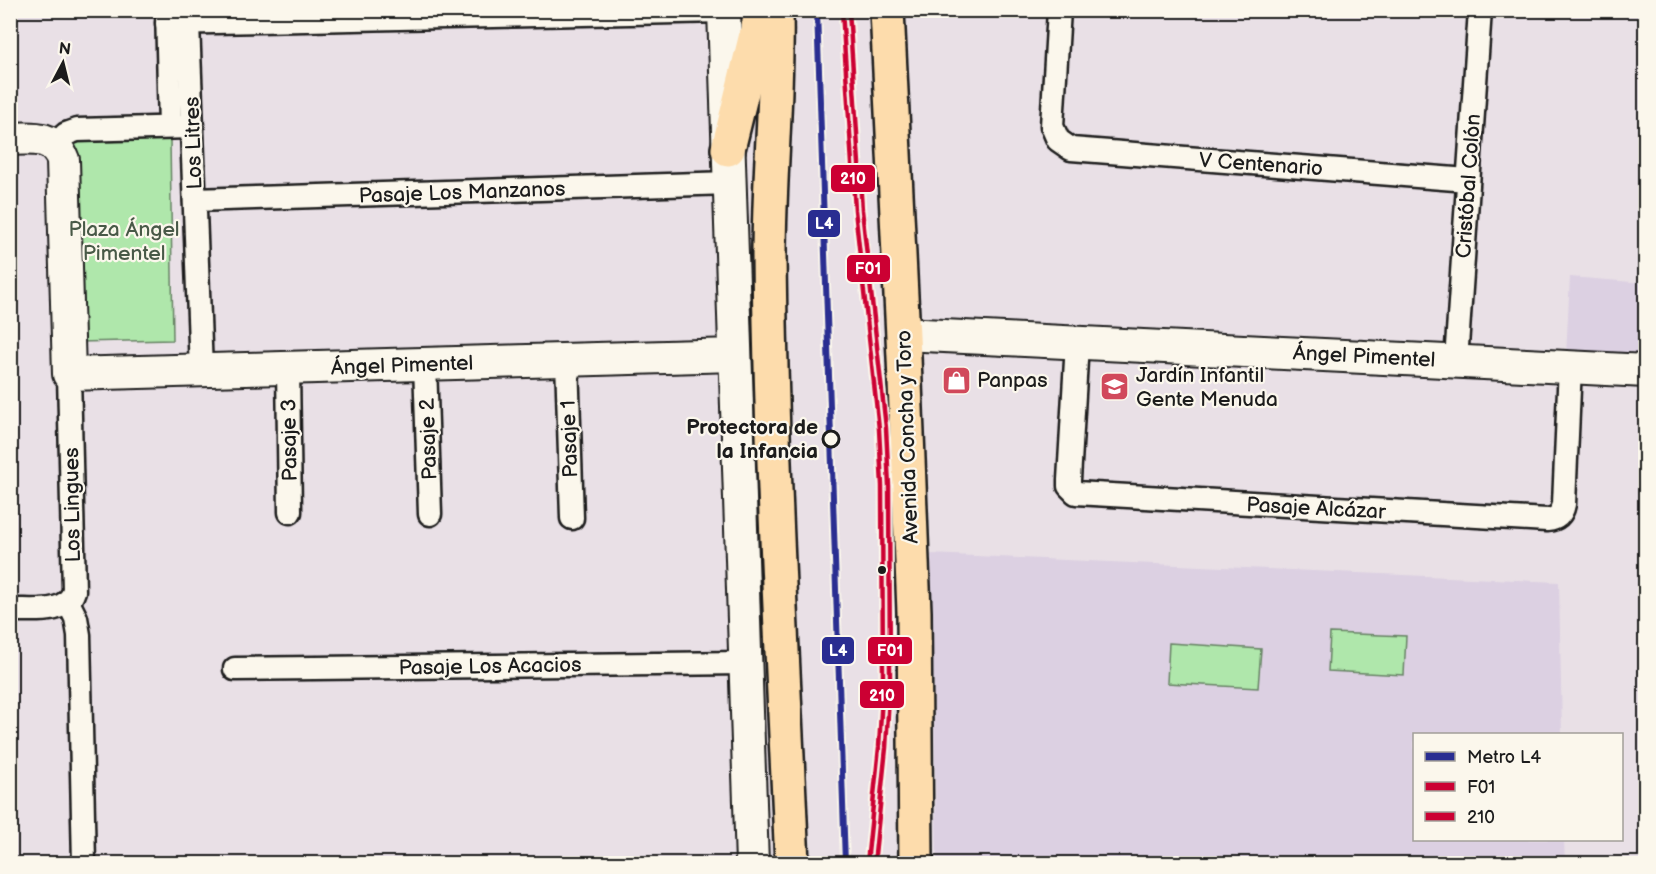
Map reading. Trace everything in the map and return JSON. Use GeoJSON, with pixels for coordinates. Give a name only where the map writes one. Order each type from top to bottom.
{"type":"FeatureCollection","features":[{"type":"Feature","properties":{"kind":"main road"},"geometry":{"type":"LineString","coordinates":[[728,149],[762,10]]}},
{"type":"Feature","properties":{"kind":"main road"},"geometry":{"type":"LineString","coordinates":[[776,10],[769,255],[792,864]]}},
{"type":"Feature","properties":{"kind":"main road","name":"Avenida Concha y Toro"},"geometry":{"type":"LineString","coordinates":[[887,10],[914,612],[916,864]]}},
{"type":"Feature","properties":{"kind":"street","name":"V Centenario"},"geometry":{"type":"LineString","coordinates":[[1059,10],[1052,118],[1054,133],[1064,146],[1078,151],[1468,180]]}},
{"type":"Feature","properties":{"kind":"street","name":"Cristóbal Colón"},"geometry":{"type":"LineString","coordinates":[[1456,361],[1480,10]]}},
{"type":"Feature","properties":{"kind":"street"},"geometry":{"type":"LineString","coordinates":[[174,19],[724,11],[752,864]]}},
{"type":"Feature","properties":{"kind":"street","name":"Los Litres"},"geometry":{"type":"LineString","coordinates":[[174,19],[181,127],[195,200],[201,370]]}},
{"type":"Feature","properties":{"kind":"street"},"geometry":{"type":"LineString","coordinates":[[10,139],[41,139],[55,146],[66,134],[77,130],[181,127]]}},
{"type":"Feature","properties":{"kind":"street","name":"Los Lingues"},"geometry":{"type":"LineString","coordinates":[[55,146],[63,160],[74,585],[72,597],[68,602]]}},
{"type":"Feature","properties":{"kind":"street","name":"Pasaje Los Manzanos"},"geometry":{"type":"LineString","coordinates":[[195,200],[730,183]]}},
{"type":"Feature","properties":{"kind":"street","name":"Ángel Pimentel"},"geometry":{"type":"LineString","coordinates":[[903,334],[1646,370]]}},
{"type":"Feature","properties":{"kind":"street","name":"Pasaje Alcázar"},"geometry":{"type":"LineString","coordinates":[[1077,343],[1069,480],[1069,486],[1076,493],[1547,520],[1559,516],[1563,511],[1570,366]]}},
{"type":"Feature","properties":{"kind":"street","name":"Ángel Pimentel"},"geometry":{"type":"LineString","coordinates":[[69,374],[735,356]]}},
{"type":"Feature","properties":{"kind":"street","name":"Pasaje 1"},"geometry":{"type":"LineString","coordinates":[[567,360],[572,518]]}},
{"type":"Feature","properties":{"kind":"street","name":"Pasaje 2"},"geometry":{"type":"LineString","coordinates":[[425,364],[430,514]]}},
{"type":"Feature","properties":{"kind":"street","name":"Pasaje 3"},"geometry":{"type":"LineString","coordinates":[[288,368],[290,512]]}},
{"type":"Feature","properties":{"kind":"street"},"geometry":{"type":"LineString","coordinates":[[10,610],[57,608],[68,602],[76,618],[79,635],[84,864]]}},
{"type":"Feature","properties":{"kind":"street","name":"Pasaje Los Acacios"},"geometry":{"type":"LineString","coordinates":[[235,669],[745,663]]}},
{"type":"Feature","properties":{"kind":"shaded area"},"geometry":{"type":"Polygon","coordinates":[[[1570,277],[1645,283],[1645,358],[1566,355],[1570,277]]]}},
{"type":"Feature","properties":{"kind":"shaded area"},"geometry":{"type":"Polygon","coordinates":[[[931,554],[1559,582],[1562,733],[1413,733],[1413,841],[1564,841],[1565,863],[937,863],[931,554]]]}},
{"type":"Feature","properties":{"kind":"green space","name":"Plaza Ángel Pimentel"},"geometry":{"type":"Polygon","coordinates":[[[170,140],[173,340],[78,342],[74,141],[170,140]]]}},
{"type":"Feature","properties":{"kind":"green space"},"geometry":{"type":"Polygon","coordinates":[[[1330,633],[1406,636],[1404,675],[1328,671],[1330,633]]]}},
{"type":"Feature","properties":{"kind":"green space"},"geometry":{"type":"Polygon","coordinates":[[[1169,643],[1261,649],[1258,688],[1167,683],[1169,643]]]}},
{"type":"Feature","properties":{"kind":"metro line","name":"L4"},"geometry":{"type":"LineString","coordinates":[[817,10],[845,864]]}},
{"type":"Feature","properties":{"kind":"transit line","name":"210"},"geometry":{"type":"LineString","coordinates":[[842,10],[855,210],[879,429],[882,486],[883,678],[879,747],[867,863]]}},
{"type":"Feature","properties":{"kind":"transit line","name":"F01"},"geometry":{"type":"LineString","coordinates":[[849,10],[862,210],[886,428],[889,486],[890,678],[886,748],[874,864]]}},
{"type":"Feature","properties":{"kind":"place","name":"Panpas"},"geometry":{"type":"Point","coordinates":[956,380]}},
{"type":"Feature","properties":{"kind":"place","name":"Jardín Infantil Gente Menuda"},"geometry":{"type":"Point","coordinates":[1115,387]}},
{"type":"Feature","properties":{"kind":"place","name":"Protectora de la Infancia"},"geometry":{"type":"Point","coordinates":[831,439]}}]}
